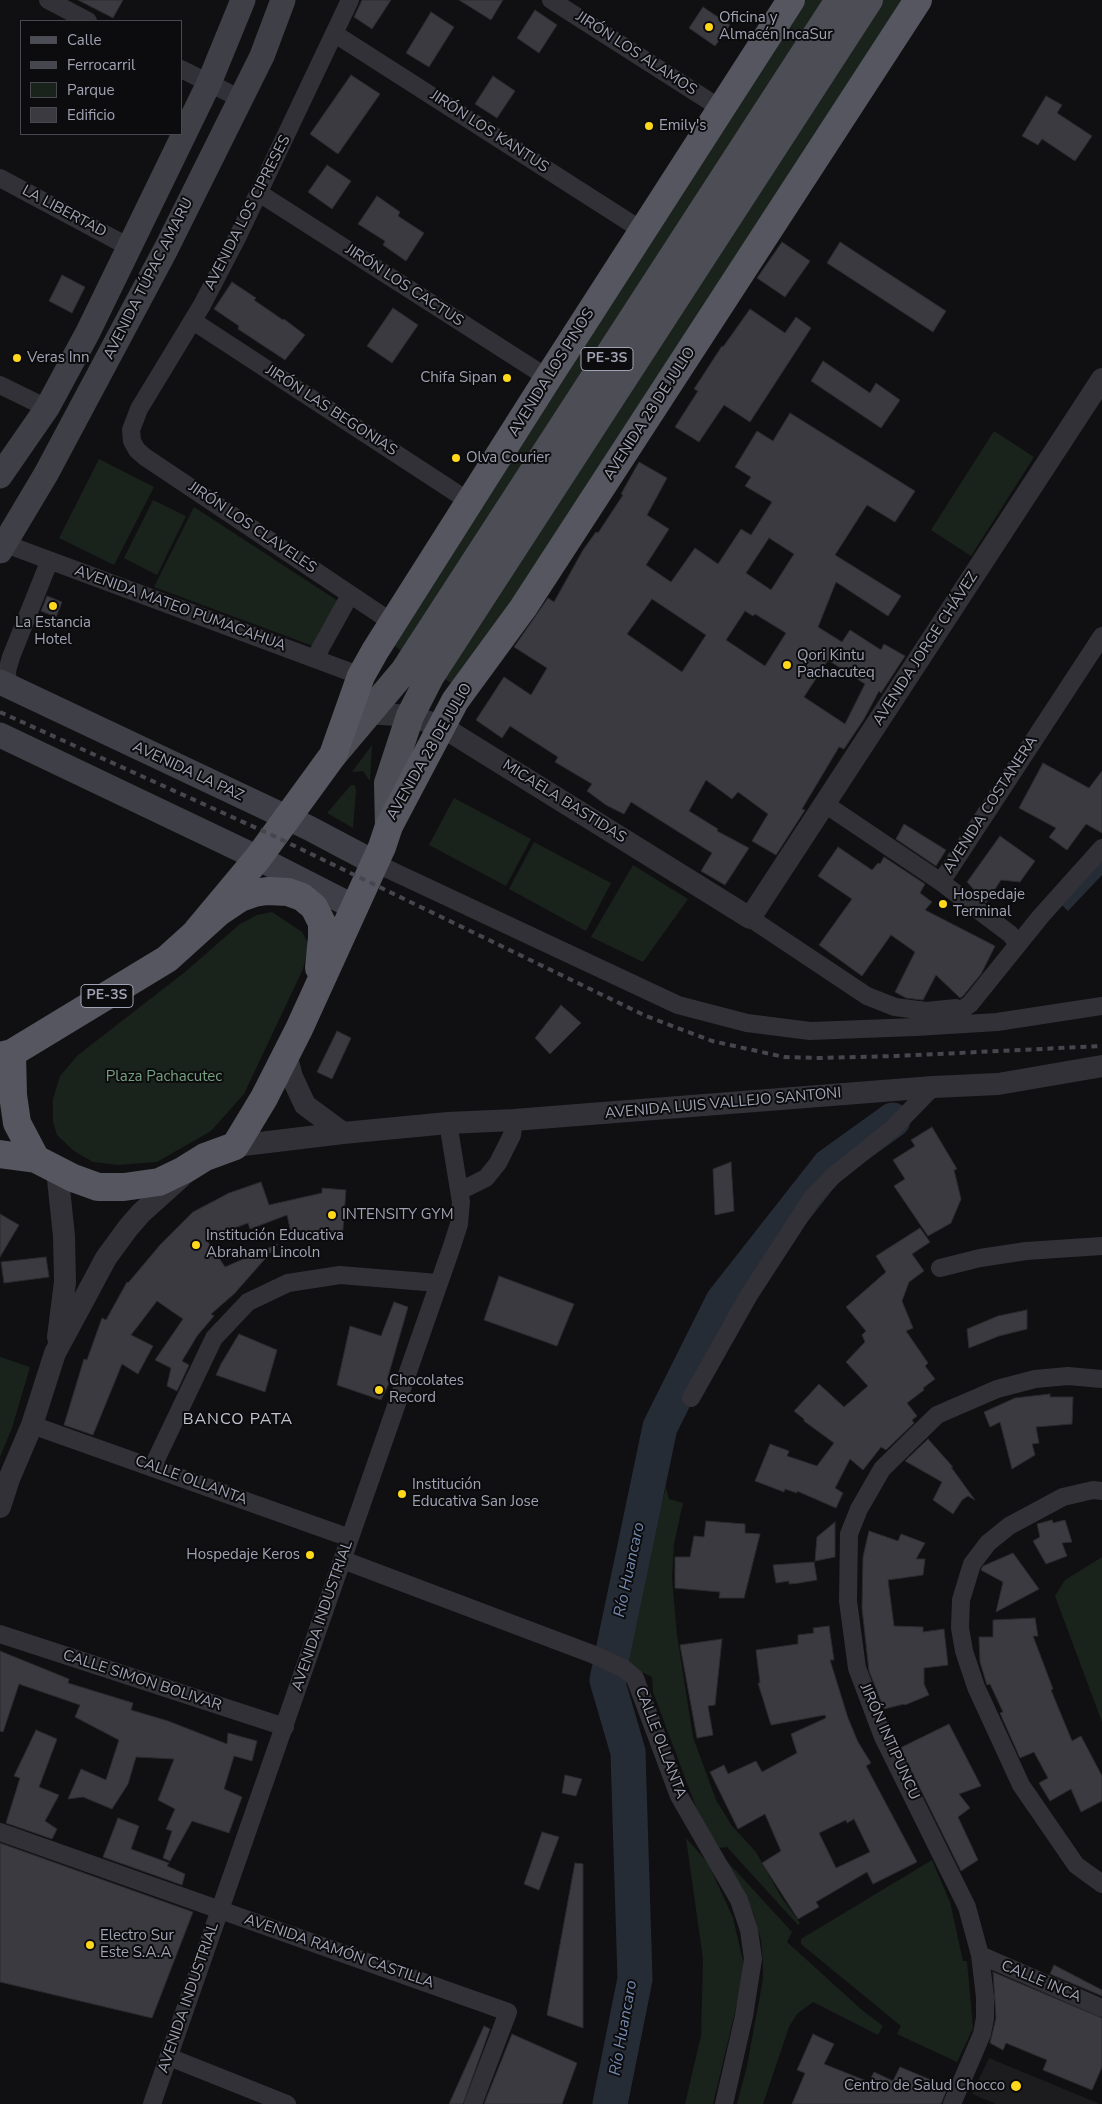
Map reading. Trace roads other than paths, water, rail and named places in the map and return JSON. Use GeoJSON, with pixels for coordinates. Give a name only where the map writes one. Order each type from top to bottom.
{"type":"FeatureCollection","features":[{"type":"Feature","properties":{"kind":"highway","name":"AVENIDA LOS PINOS"},"geometry":{"type":"LineString","coordinates":[[333,755],[361,676],[548,378],[791,0]]}},
{"type":"Feature","properties":{"kind":"highway","name":"AVENIDA 28 DE JULIO"},"geometry":{"type":"LineString","coordinates":[[388,826],[455,701],[534,592],[918,0]]}},
{"type":"Feature","properties":{"kind":"highway","name":"PE-3S"},"geometry":{"type":"LineString","coordinates":[[4,1051],[168,959],[197,931],[258,858],[333,755]]}},
{"type":"Feature","properties":{"kind":"highway","name":"PE-3S"},"geometry":{"type":"LineString","coordinates":[[235,1146],[264,1098],[299,1029],[375,863],[388,826]]}},
{"type":"Feature","properties":{"kind":"highway"},"geometry":{"type":"LineString","coordinates":[[197,931],[226,907],[240,898],[254,893],[267,891],[288,892],[302,897],[309,902],[319,915],[322,923],[321,950],[318,972],[299,1029]]}},
{"type":"Feature","properties":{"kind":"highway"},"geometry":{"type":"LineString","coordinates":[[4,1051],[17,1123],[47,1165]]}},
{"type":"Feature","properties":{"kind":"highway"},"geometry":{"type":"LineString","coordinates":[[0,1154],[47,1165],[82,1182],[98,1187],[145,1185],[165,1180],[205,1157],[235,1146]]}},
{"type":"Feature","properties":{"kind":"main road","name":"AVENIDA TÚPAC AMARU"},"geometry":{"type":"LineString","coordinates":[[0,476],[47,408],[88,332],[208,83],[243,0]]}},
{"type":"Feature","properties":{"kind":"main road","name":"AVENIDA TÚPAC AMARU"},"geometry":{"type":"LineString","coordinates":[[2,546],[46,474],[166,249],[262,56],[283,0]]}},
{"type":"Feature","properties":{"kind":"main road","name":"PE-3S"},"geometry":{"type":"LineString","coordinates":[[333,755],[404,671],[839,0]]}},
{"type":"Feature","properties":{"kind":"main road","name":"AVENIDA 28 DE JULIO"},"geometry":{"type":"LineString","coordinates":[[388,826],[388,783],[410,716],[430,677],[869,0]]}},
{"type":"Feature","properties":{"kind":"main road","name":"AVENIDA LA PAZ"},"geometry":{"type":"LineString","coordinates":[[4,684],[309,828],[375,863]]}},
{"type":"Feature","properties":{"kind":"main road"},"geometry":{"type":"LineString","coordinates":[[0,735],[354,906]]}},
{"type":"Feature","properties":{"kind":"street"},"geometry":{"type":"LineString","coordinates":[[48,0],[86,20]]}},
{"type":"Feature","properties":{"kind":"street","name":"AVENIDA LOS CIPRESES"},"geometry":{"type":"LineString","coordinates":[[134,420],[193,320],[259,193],[350,0]]}},
{"type":"Feature","properties":{"kind":"street","name":"JIRÓN LOS ALAMOS"},"geometry":{"type":"LineString","coordinates":[[551,0],[720,108]]}},
{"type":"Feature","properties":{"kind":"street","name":"JIRÓN LOS KANTUS"},"geometry":{"type":"LineString","coordinates":[[335,34],[643,231]]}},
{"type":"Feature","properties":{"kind":"street"},"geometry":{"type":"LineString","coordinates":[[182,70],[241,99]]}},
{"type":"Feature","properties":{"kind":"street","name":"LA LIBERTAD"},"geometry":{"type":"LineString","coordinates":[[0,178],[129,247]]}},
{"type":"Feature","properties":{"kind":"street","name":"JIRÓN LOS CACTUS"},"geometry":{"type":"LineString","coordinates":[[259,193],[548,378]]}},
{"type":"Feature","properties":{"kind":"street","name":"JIRÓN LAS BEGONIAS"},"geometry":{"type":"LineString","coordinates":[[193,320],[470,502]]}},
{"type":"Feature","properties":{"kind":"street","name":"AVENIDA JORGE CHÁVEZ"},"geometry":{"type":"LineString","coordinates":[[750,918],[1102,379]]}},
{"type":"Feature","properties":{"kind":"street"},"geometry":{"type":"LineString","coordinates":[[0,385],[47,408]]}},
{"type":"Feature","properties":{"kind":"street","name":"JIRÓN LOS CLAVELES"},"geometry":{"type":"LineString","coordinates":[[134,420],[131,430],[132,441],[137,450],[394,623]]}},
{"type":"Feature","properties":{"kind":"street","name":"AVENIDA MATEO PUMACAHUA"},"geometry":{"type":"LineString","coordinates":[[2,546],[361,676]]}},
{"type":"Feature","properties":{"kind":"street"},"geometry":{"type":"LineString","coordinates":[[4,684],[12,657],[49,562]]}},
{"type":"Feature","properties":{"kind":"street"},"geometry":{"type":"LineString","coordinates":[[315,658],[350,595]]}},
{"type":"Feature","properties":{"kind":"street","name":"AVENIDA COSTANERA"},"geometry":{"type":"LineString","coordinates":[[825,804],[941,882],[1102,636]]}},
{"type":"Feature","properties":{"kind":"street","name":"MICAELA BASTIDAS"},"geometry":{"type":"LineString","coordinates":[[368,713],[410,716],[441,726],[750,918]]}},
{"type":"Feature","properties":{"kind":"street"},"geometry":{"type":"LineString","coordinates":[[926,1026],[954,1015],[970,1004],[1018,944],[1102,848]]}},
{"type":"Feature","properties":{"kind":"street"},"geometry":{"type":"LineString","coordinates":[[375,863],[678,1005],[747,1023],[810,1030],[926,1026],[996,1022],[1102,1006]]}},
{"type":"Feature","properties":{"kind":"street"},"geometry":{"type":"LineString","coordinates":[[941,882],[1010,934],[1018,944]]}},
{"type":"Feature","properties":{"kind":"street"},"geometry":{"type":"LineString","coordinates":[[750,918],[867,996],[895,1007],[926,1011],[948,1010],[970,1004]]}},
{"type":"Feature","properties":{"kind":"street"},"geometry":{"type":"LineString","coordinates":[[286,1054],[292,1077],[306,1105],[342,1133]]}},
{"type":"Feature","properties":{"kind":"street","name":"AVENIDA LUIS VALLEJO SANTONI"},"geometry":{"type":"LineString","coordinates":[[235,1146],[448,1123],[514,1120],[933,1087],[998,1084],[1102,1066]]}},
{"type":"Feature","properties":{"kind":"street"},"geometry":{"type":"LineString","coordinates":[[692,1398],[749,1295],[812,1198],[833,1176],[892,1130],[933,1087]]}},
{"type":"Feature","properties":{"kind":"street"},"geometry":{"type":"LineString","coordinates":[[460,1191],[486,1178],[498,1163],[512,1135],[514,1120]]}},
{"type":"Feature","properties":{"kind":"street","name":"AVENIDA INDUSTRIAL"},"geometry":{"type":"LineString","coordinates":[[152,2104],[459,1224],[460,1191],[448,1123]]}},
{"type":"Feature","properties":{"kind":"street"},"geometry":{"type":"LineString","coordinates":[[55,1353],[106,1258],[124,1232],[162,1194],[205,1157]]}},
{"type":"Feature","properties":{"kind":"street"},"geometry":{"type":"LineString","coordinates":[[0,1507],[5,1477],[32,1425],[55,1353],[65,1282],[47,1165]]}},
{"type":"Feature","properties":{"kind":"street"},"geometry":{"type":"LineString","coordinates":[[940,1268],[980,1258],[1026,1251],[1102,1246]]}},
{"type":"Feature","properties":{"kind":"street"},"geometry":{"type":"LineString","coordinates":[[152,1468],[214,1338],[248,1302],[288,1283],[340,1275],[438,1283]]}},
{"type":"Feature","properties":{"kind":"street","name":"JIRÓN INTIPUNCU"},"geometry":{"type":"LineString","coordinates":[[956,2103],[982,2034],[985,2018],[985,1997],[980,1955],[967,1907],[883,1737],[857,1668],[848,1601],[849,1534],[859,1509],[882,1469],[937,1416],[997,1389],[1035,1380],[1068,1376],[1102,1378]]}},
{"type":"Feature","properties":{"kind":"street","name":"CALLE OLLANTA"},"geometry":{"type":"LineString","coordinates":[[32,1425],[350,1538]]}},
{"type":"Feature","properties":{"kind":"street"},"geometry":{"type":"LineString","coordinates":[[1102,1491],[1093,1490],[1063,1497],[1009,1526],[988,1543],[972,1564],[961,1600],[960,1628],[964,1651],[976,1687],[1021,1785],[1076,1865],[1102,1884]]}},
{"type":"Feature","properties":{"kind":"street","name":"CALLE OLLANTA"},"geometry":{"type":"LineString","coordinates":[[343,1560],[592,1654],[623,1668],[635,1678],[679,1796],[739,1900],[749,1930],[753,1959],[744,2016],[724,2104]]}},
{"type":"Feature","properties":{"kind":"street","name":"CALLE SIMON BOLIVAR"},"geometry":{"type":"LineString","coordinates":[[0,1634],[285,1727]]}},
{"type":"Feature","properties":{"kind":"street","name":"AVENIDA RAMÓN CASTILLA"},"geometry":{"type":"LineString","coordinates":[[0,1832],[508,2012],[473,2104]]}},
{"type":"Feature","properties":{"kind":"street","name":"CALLE INCA"},"geometry":{"type":"LineString","coordinates":[[980,1955],[1102,2008]]}},
{"type":"Feature","properties":{"kind":"street"},"geometry":{"type":"LineString","coordinates":[[169,2057],[287,2104]]}},
{"type":"Feature","properties":{"kind":"waterway","name":"Río Huancaro"},"geometry":{"type":"LineString","coordinates":[[610,2104],[635,1979],[628,1752],[607,1680],[660,1427],[723,1301],[829,1166],[893,1120]]}},
{"type":"Feature","properties":{"kind":"railway"},"geometry":{"type":"LineString","coordinates":[[0,712],[274,836],[646,1016],[712,1041],[784,1057],[819,1058],[1102,1046]]}},
{"type":"Feature","properties":{"kind":"place","name":"Oficina y Almacén IncaSur"},"geometry":{"type":"Point","coordinates":[709,27]}},
{"type":"Feature","properties":{"kind":"place","name":"Emily's"},"geometry":{"type":"Point","coordinates":[649,126]}},
{"type":"Feature","properties":{"kind":"place","name":"Veras Inn"},"geometry":{"type":"Point","coordinates":[17,358]}},
{"type":"Feature","properties":{"kind":"place","name":"Chifa Sipan"},"geometry":{"type":"Point","coordinates":[507,378]}},
{"type":"Feature","properties":{"kind":"place","name":"Olva Courier"},"geometry":{"type":"Point","coordinates":[456,458]}},
{"type":"Feature","properties":{"kind":"place","name":"La Estancia Hotel"},"geometry":{"type":"Point","coordinates":[53,606]}},
{"type":"Feature","properties":{"kind":"place","name":"Qori Kintu Pachacuteq"},"geometry":{"type":"Point","coordinates":[787,665]}},
{"type":"Feature","properties":{"kind":"place","name":"Hospedaje Terminal"},"geometry":{"type":"Point","coordinates":[943,904]}},
{"type":"Feature","properties":{"kind":"place","name":"INTENSITY GYM"},"geometry":{"type":"Point","coordinates":[332,1215]}},
{"type":"Feature","properties":{"kind":"place","name":"Institución Educativa Abraham Lincoln"},"geometry":{"type":"Point","coordinates":[196,1245]}},
{"type":"Feature","properties":{"kind":"place","name":"Chocolates Record"},"geometry":{"type":"Point","coordinates":[379,1390]}},
{"type":"Feature","properties":{"kind":"place","name":"Institución Educativa San Jose"},"geometry":{"type":"Point","coordinates":[402,1494]}},
{"type":"Feature","properties":{"kind":"place","name":"Hospedaje Keros"},"geometry":{"type":"Point","coordinates":[310,1555]}},
{"type":"Feature","properties":{"kind":"place","name":"Electro Sur Este S.A.A"},"geometry":{"type":"Point","coordinates":[90,1945]}},
{"type":"Feature","properties":{"kind":"place","name":"Centro de Salud Chocco"},"geometry":{"type":"Point","coordinates":[1016,2086]}},
{"type":"Feature","properties":{"kind":"district","name":"BANCO PATA"},"geometry":{"type":"Point","coordinates":[238,1420]}},
{"type":"Feature","properties":{"kind":"park label","name":"Plaza Pachacutec"},"geometry":{"type":"Point","coordinates":[164,1077]}}]}
